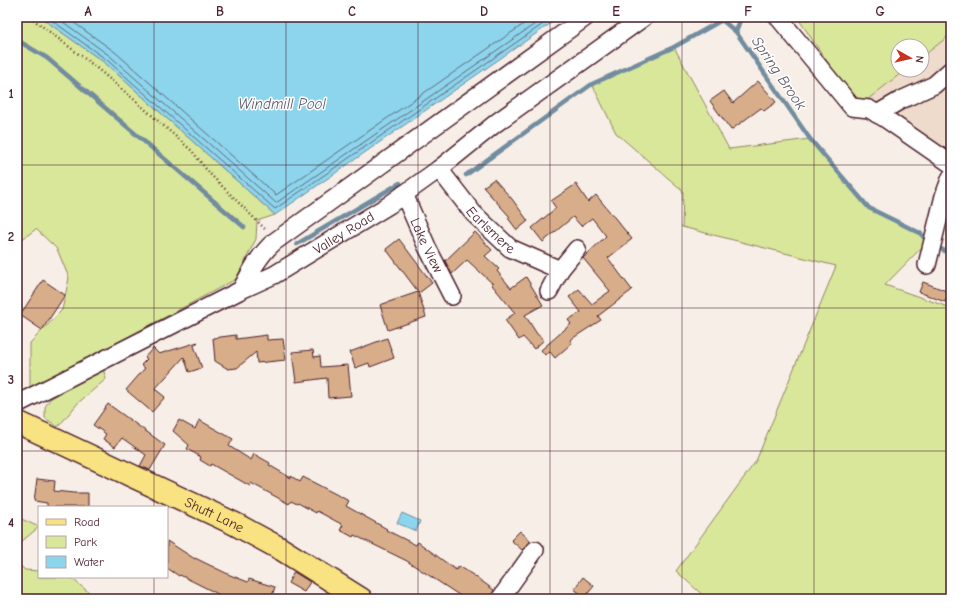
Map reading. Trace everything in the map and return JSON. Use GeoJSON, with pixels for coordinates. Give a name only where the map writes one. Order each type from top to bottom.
{"type":"FeatureCollection","features":[{"type":"Feature","properties":{"kind":"main road","name":"Shutt Lane"},"geometry":{"type":"LineString","coordinates":[[17,422],[235,524],[281,549],[361,599]]}},
{"type":"Feature","properties":{"kind":"street"},"geometry":{"type":"LineString","coordinates":[[241,290],[252,269],[266,249],[274,242],[586,17]]}},
{"type":"Feature","properties":{"kind":"street","name":"Valley Road"},"geometry":{"type":"LineString","coordinates":[[17,404],[241,290],[274,275],[326,244],[404,194],[439,169],[496,123],[644,17]]}},
{"type":"Feature","properties":{"kind":"street"},"geometry":{"type":"LineString","coordinates":[[778,17],[852,107],[869,109],[951,164]]}},
{"type":"Feature","properties":{"kind":"street"},"geometry":{"type":"LineString","coordinates":[[877,114],[901,100],[934,85],[951,70]]}},
{"type":"Feature","properties":{"kind":"street","name":"Earlsmere"},"geometry":{"type":"LineString","coordinates":[[439,169],[473,213],[510,248],[560,270]]}},
{"type":"Feature","properties":{"kind":"street"},"geometry":{"type":"LineString","coordinates":[[927,265],[944,196],[951,177]]}},
{"type":"Feature","properties":{"kind":"street","name":"Lake View"},"geometry":{"type":"LineString","coordinates":[[404,194],[427,248],[452,296]]}},
{"type":"Feature","properties":{"kind":"street"},"geometry":{"type":"LineString","coordinates":[[549,291],[560,270],[577,249]]}},
{"type":"Feature","properties":{"kind":"street"},"geometry":{"type":"LineString","coordinates":[[500,599],[535,550]]}},
{"type":"Feature","properties":{"kind":"path"},"geometry":{"type":"LineString","coordinates":[[30,17],[93,65],[192,151],[210,173],[270,234],[274,242]]}},
{"type":"Feature","properties":{"kind":"shaded area"},"geometry":{"type":"Polygon","coordinates":[[[951,34],[951,172],[858,107],[895,78],[930,78],[930,51],[951,34]]]}},
{"type":"Feature","properties":{"kind":"green space"},"geometry":{"type":"Polygon","coordinates":[[[17,17],[40,17],[105,63],[275,215],[257,221],[256,239],[236,279],[30,388],[30,343],[62,310],[69,278],[57,249],[36,229],[17,243],[17,17]]]}},
{"type":"Feature","properties":{"kind":"green space"},"geometry":{"type":"Polygon","coordinates":[[[797,17],[951,17],[951,34],[930,51],[930,38],[890,38],[890,78],[895,78],[858,107],[797,17]]]}},
{"type":"Feature","properties":{"kind":"green space"},"geometry":{"type":"Polygon","coordinates":[[[674,47],[729,149],[810,139],[869,208],[920,233],[927,242],[885,285],[951,308],[951,599],[707,599],[676,571],[756,461],[836,266],[682,227],[683,191],[616,133],[592,84],[674,47]]]}},
{"type":"Feature","properties":{"kind":"green space"},"geometry":{"type":"Polygon","coordinates":[[[103,368],[106,379],[78,403],[58,427],[45,418],[45,407],[50,399],[103,368]]]}},
{"type":"Feature","properties":{"kind":"green space"},"geometry":{"type":"Polygon","coordinates":[[[17,517],[38,528],[21,542],[17,552],[17,517]]]}},
{"type":"Feature","properties":{"kind":"green space"},"geometry":{"type":"Polygon","coordinates":[[[17,563],[25,570],[38,571],[38,578],[71,578],[97,599],[61,599],[17,595],[17,563]]]}},
{"type":"Feature","properties":{"kind":"water","name":"Windmill Pool"},"geometry":{"type":"Polygon","coordinates":[[[40,17],[560,17],[275,215],[105,63],[40,17]]]}},
{"type":"Feature","properties":{"kind":"water"},"geometry":{"type":"Polygon","coordinates":[[[402,513],[420,521],[416,531],[397,523],[402,513]]]}},
{"type":"Feature","properties":{"kind":"building"},"geometry":{"type":"Polygon","coordinates":[[[758,81],[776,102],[764,111],[761,108],[731,130],[710,101],[724,91],[733,103],[758,81]]]}},
{"type":"Feature","properties":{"kind":"building"},"geometry":{"type":"Polygon","coordinates":[[[494,179],[512,199],[528,221],[517,230],[508,218],[510,217],[483,187],[494,179]]]}},
{"type":"Feature","properties":{"kind":"building"},"geometry":{"type":"Polygon","coordinates":[[[576,184],[588,202],[596,195],[632,239],[608,258],[632,290],[598,316],[601,320],[570,340],[572,343],[555,358],[550,352],[545,355],[541,350],[571,324],[568,320],[581,312],[569,297],[579,289],[592,304],[610,291],[583,258],[606,236],[592,218],[581,226],[573,217],[543,242],[532,228],[556,208],[551,201],[576,184]]]}},
{"type":"Feature","properties":{"kind":"building"},"geometry":{"type":"Polygon","coordinates":[[[475,232],[492,250],[485,256],[499,269],[497,271],[511,288],[526,277],[543,305],[525,315],[537,334],[544,340],[534,349],[523,337],[519,340],[505,320],[515,313],[492,285],[493,284],[467,260],[452,274],[445,261],[475,232]]]}},
{"type":"Feature","properties":{"kind":"building"},"geometry":{"type":"Polygon","coordinates":[[[399,239],[432,283],[419,293],[386,249],[399,239]]]}},
{"type":"Feature","properties":{"kind":"building"},"geometry":{"type":"Polygon","coordinates":[[[43,280],[65,295],[42,330],[20,315],[43,280]]]}},
{"type":"Feature","properties":{"kind":"building"},"geometry":{"type":"Polygon","coordinates":[[[923,282],[949,292],[945,302],[919,292],[923,282]]]}},
{"type":"Feature","properties":{"kind":"building"},"geometry":{"type":"Polygon","coordinates":[[[418,292],[426,317],[388,330],[380,305],[418,292]]]}},
{"type":"Feature","properties":{"kind":"building"},"geometry":{"type":"Polygon","coordinates":[[[236,335],[236,339],[267,335],[267,340],[283,339],[286,360],[257,363],[256,352],[237,368],[228,369],[215,361],[213,338],[236,335]]]}},
{"type":"Feature","properties":{"kind":"building"},"geometry":{"type":"Polygon","coordinates":[[[387,338],[394,358],[370,367],[369,363],[355,368],[350,352],[387,338]]]}},
{"type":"Feature","properties":{"kind":"building"},"geometry":{"type":"Polygon","coordinates":[[[198,342],[194,346],[202,368],[189,372],[184,357],[155,389],[165,397],[152,412],[126,390],[145,368],[141,365],[147,359],[145,357],[153,348],[159,354],[198,342]]]}},
{"type":"Feature","properties":{"kind":"building"},"geometry":{"type":"Polygon","coordinates":[[[313,350],[314,357],[320,356],[321,367],[348,365],[351,396],[328,398],[327,378],[296,382],[292,352],[313,350]]]}},
{"type":"Feature","properties":{"kind":"building"},"geometry":{"type":"Polygon","coordinates":[[[108,404],[165,445],[150,470],[140,466],[146,455],[122,438],[115,447],[103,439],[106,434],[93,425],[108,404]]]}},
{"type":"Feature","properties":{"kind":"building"},"geometry":{"type":"Polygon","coordinates":[[[179,420],[195,429],[199,420],[233,439],[229,446],[251,460],[254,454],[291,478],[291,476],[300,482],[303,477],[349,501],[346,506],[387,529],[386,530],[416,545],[418,542],[456,570],[459,566],[473,575],[494,590],[490,599],[465,599],[407,561],[354,535],[353,537],[340,530],[343,525],[317,511],[316,513],[298,503],[297,504],[291,501],[289,504],[251,483],[250,486],[211,464],[210,466],[200,460],[201,457],[187,449],[189,445],[173,431],[179,420]]]}},
{"type":"Feature","properties":{"kind":"building"},"geometry":{"type":"Polygon","coordinates":[[[37,479],[55,481],[54,491],[88,493],[88,506],[47,506],[47,503],[34,501],[37,479]]]}},
{"type":"Feature","properties":{"kind":"building"},"geometry":{"type":"Polygon","coordinates":[[[520,531],[531,541],[522,550],[511,540],[520,531]]]}},
{"type":"Feature","properties":{"kind":"building"},"geometry":{"type":"Polygon","coordinates":[[[168,542],[195,559],[230,575],[248,582],[249,579],[275,587],[271,599],[216,599],[218,594],[180,575],[179,576],[168,569],[168,542]]]}},
{"type":"Feature","properties":{"kind":"building"},"geometry":{"type":"Polygon","coordinates":[[[294,572],[310,582],[304,592],[288,583],[294,572]]]}},
{"type":"Feature","properties":{"kind":"building"},"geometry":{"type":"Polygon","coordinates":[[[583,577],[594,586],[585,597],[574,589],[583,577]]]}},
{"type":"Feature","properties":{"kind":"waterway"},"geometry":{"type":"LineString","coordinates":[[736,32],[741,17]]}},
{"type":"Feature","properties":{"kind":"waterway","name":"Spring Brook"},"geometry":{"type":"LineString","coordinates":[[466,175],[592,84],[674,47],[722,20],[736,32],[810,139],[869,208],[920,233],[929,243]]}},
{"type":"Feature","properties":{"kind":"waterway"},"geometry":{"type":"LineString","coordinates":[[17,40],[47,58],[244,227]]}},
{"type":"Feature","properties":{"kind":"waterway"},"geometry":{"type":"LineString","coordinates":[[297,244],[400,183]]}},
{"type":"Feature","properties":{"kind":"waterway","name":"Spring Brook"},"geometry":{"type":"LineString","coordinates":[[935,246],[951,254]]}}]}
